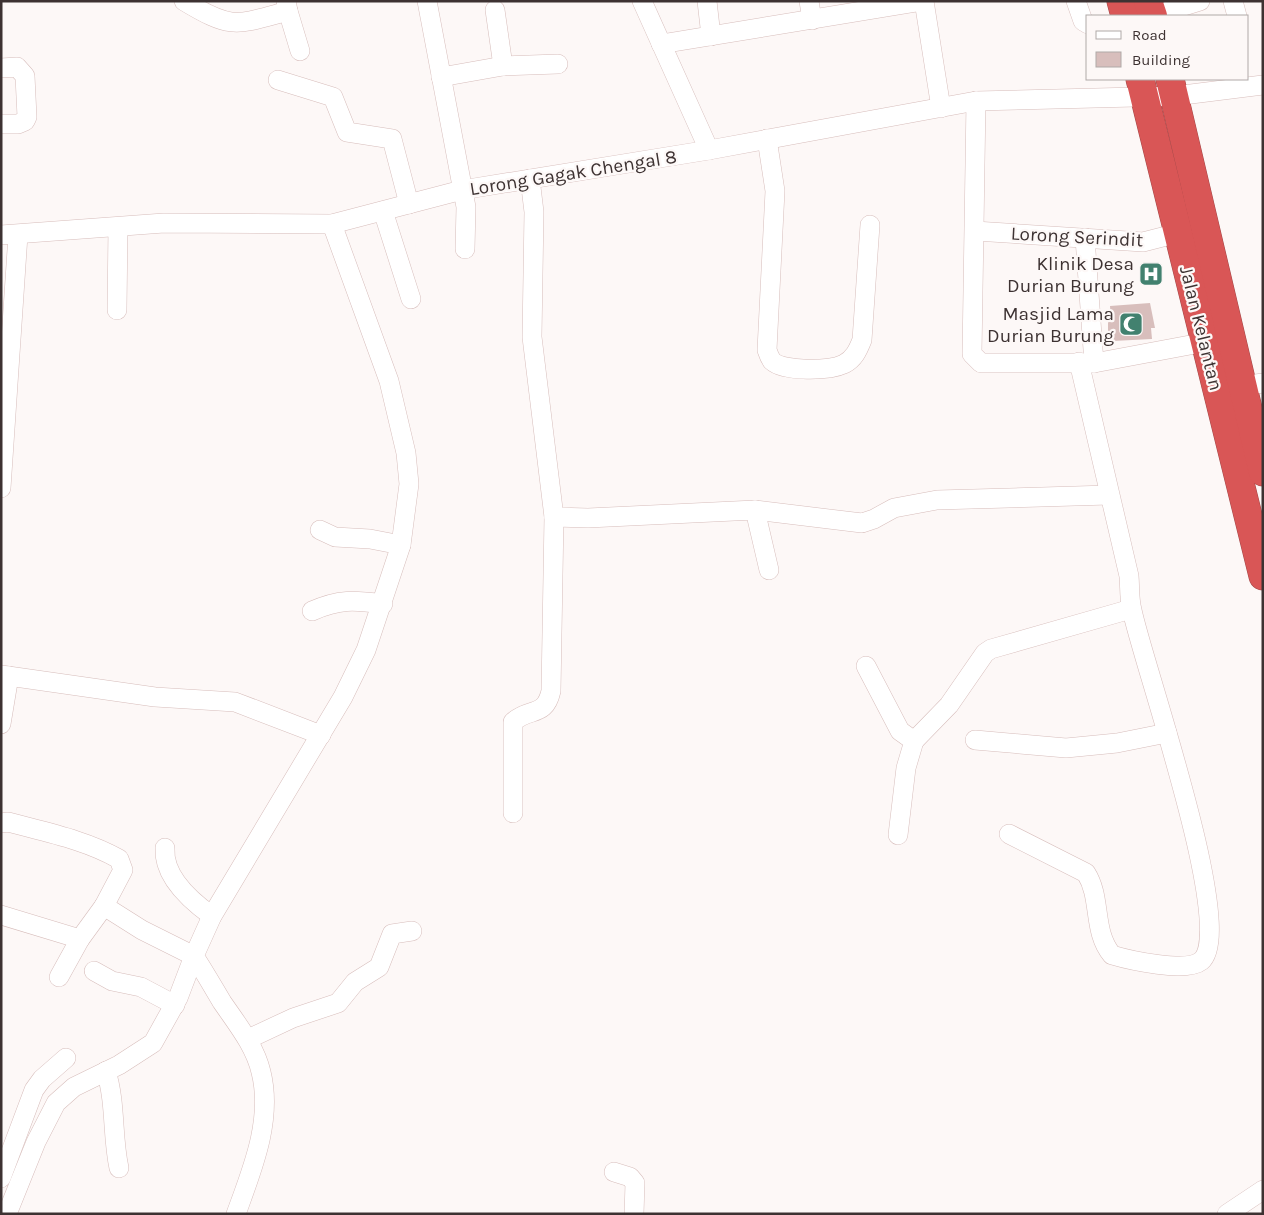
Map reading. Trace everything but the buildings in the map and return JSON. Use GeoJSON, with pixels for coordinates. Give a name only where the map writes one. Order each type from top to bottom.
{"type":"FeatureCollection","features":[{"type":"Feature","properties":{"kind":"highway"},"geometry":{"type":"LineString","coordinates":[[1121,1],[1125,15]]}},
{"type":"Feature","properties":{"kind":"highway"},"geometry":{"type":"LineString","coordinates":[[1148,1],[1152,15]]}},
{"type":"Feature","properties":{"kind":"highway","name":"Jalan Kelantan"},"geometry":{"type":"LineString","coordinates":[[1172,87],[1252,385],[1262,465]]}},
{"type":"Feature","properties":{"kind":"highway","name":"Jalan Kelantan"},"geometry":{"type":"LineString","coordinates":[[1143,88],[1263,576]]}},
{"type":"Feature","properties":{"kind":"street"},"geometry":{"type":"LineString","coordinates":[[184,1],[224,22],[240,24],[287,6],[300,51]]}},
{"type":"Feature","properties":{"kind":"street"},"geometry":{"type":"LineString","coordinates":[[427,1],[467,215],[465,249]]}},
{"type":"Feature","properties":{"kind":"street"},"geometry":{"type":"LineString","coordinates":[[642,1],[709,150]]}},
{"type":"Feature","properties":{"kind":"street"},"geometry":{"type":"LineString","coordinates":[[707,1],[711,36]]}},
{"type":"Feature","properties":{"kind":"street"},"geometry":{"type":"LineString","coordinates":[[662,44],[711,36],[810,10],[924,1],[941,108]]}},
{"type":"Feature","properties":{"kind":"street"},"geometry":{"type":"LineString","coordinates":[[1076,1],[1082,21],[1086,23]]}},
{"type":"Feature","properties":{"kind":"street"},"geometry":{"type":"LineString","coordinates":[[1155,15],[1200,1]]}},
{"type":"Feature","properties":{"kind":"street"},"geometry":{"type":"LineString","coordinates":[[1233,1],[1237,15]]}},
{"type":"Feature","properties":{"kind":"street"},"geometry":{"type":"LineString","coordinates":[[495,10],[504,66]]}},
{"type":"Feature","properties":{"kind":"street"},"geometry":{"type":"LineString","coordinates":[[441,77],[504,66],[558,64]]}},
{"type":"Feature","properties":{"kind":"street"},"geometry":{"type":"LineString","coordinates":[[1,68],[17,67],[25,76],[27,116],[25,121],[18,124],[1,124]]}},
{"type":"Feature","properties":{"kind":"street"},"geometry":{"type":"LineString","coordinates":[[278,80],[333,97],[345,129],[350,134],[392,139],[409,204]]}},
{"type":"Feature","properties":{"kind":"street","name":"Lorong Gagak Chengal 8"},"geometry":{"type":"LineString","coordinates":[[10,235],[164,223],[332,224],[462,190],[709,150],[976,102],[1143,88],[1250,84]]}},
{"type":"Feature","properties":{"kind":"street"},"geometry":{"type":"LineString","coordinates":[[976,102],[972,354],[975,359],[981,363],[1087,362],[1206,342]]}},
{"type":"Feature","properties":{"kind":"street"},"geometry":{"type":"LineString","coordinates":[[767,139],[775,191],[767,350],[772,360],[781,366],[823,370],[844,364],[856,353],[862,340],[870,225]]}},
{"type":"Feature","properties":{"kind":"street"},"geometry":{"type":"LineString","coordinates":[[513,813],[513,722],[519,717],[541,710],[548,702],[551,691],[554,517],[532,336],[534,212],[530,179]]}},
{"type":"Feature","properties":{"kind":"street"},"geometry":{"type":"LineString","coordinates":[[383,211],[411,299]]}},
{"type":"Feature","properties":{"kind":"street"},"geometry":{"type":"LineString","coordinates":[[1,1178],[34,1090],[74,1087],[153,1044],[175,1005],[212,916],[343,697],[366,650],[383,604],[401,545],[409,484],[406,454],[389,381],[332,224]]}},
{"type":"Feature","properties":{"kind":"street"},"geometry":{"type":"LineString","coordinates":[[117,310],[118,227]]}},
{"type":"Feature","properties":{"kind":"street","name":"Lorong Serindit"},"geometry":{"type":"LineString","coordinates":[[975,231],[1143,242],[1178,233]]}},
{"type":"Feature","properties":{"kind":"street"},"geometry":{"type":"LineString","coordinates":[[1,488],[10,235]]}},
{"type":"Feature","properties":{"kind":"street"},"geometry":{"type":"LineString","coordinates":[[1009,834],[1086,873],[1091,881],[1100,935],[1112,955],[1184,967],[1200,963],[1207,954],[1210,945],[1207,903],[1183,786],[1131,609],[1130,576],[1109,495],[1087,362],[1085,238]]}},
{"type":"Feature","properties":{"kind":"street"},"geometry":{"type":"LineString","coordinates":[[554,517],[588,518],[755,510],[862,523],[894,508],[938,500],[1109,495]]}},
{"type":"Feature","properties":{"kind":"street"},"geometry":{"type":"LineString","coordinates":[[755,510],[769,570]]}},
{"type":"Feature","properties":{"kind":"street"},"geometry":{"type":"LineString","coordinates":[[320,530],[335,537],[370,539],[401,545]]}},
{"type":"Feature","properties":{"kind":"street"},"geometry":{"type":"LineString","coordinates":[[312,611],[332,602],[345,600],[383,604]]}},
{"type":"Feature","properties":{"kind":"street"},"geometry":{"type":"LineString","coordinates":[[898,835],[906,768],[914,741],[949,705],[985,653],[991,649],[1131,609]]}},
{"type":"Feature","properties":{"kind":"street"},"geometry":{"type":"LineString","coordinates":[[866,666],[900,731],[914,741]]}},
{"type":"Feature","properties":{"kind":"street"},"geometry":{"type":"LineString","coordinates":[[1,724],[5,676],[155,697],[235,702],[321,735]]}},
{"type":"Feature","properties":{"kind":"street"},"geometry":{"type":"LineString","coordinates":[[975,740],[1066,748],[1117,743],[1167,733]]}},
{"type":"Feature","properties":{"kind":"street"},"geometry":{"type":"LineString","coordinates":[[1,823],[8,822],[59,836],[108,852],[119,859],[123,870],[104,906],[80,938],[58,977]]}},
{"type":"Feature","properties":{"kind":"street"},"geometry":{"type":"LineString","coordinates":[[165,848],[167,866],[175,879],[192,900],[212,916]]}},
{"type":"Feature","properties":{"kind":"street"},"geometry":{"type":"LineString","coordinates":[[104,906],[142,930],[194,956],[248,1039],[261,1072],[264,1108],[261,1135],[254,1166],[236,1214]]}},
{"type":"Feature","properties":{"kind":"street"},"geometry":{"type":"LineString","coordinates":[[1,915],[80,938]]}},
{"type":"Feature","properties":{"kind":"street"},"geometry":{"type":"LineString","coordinates":[[248,1039],[293,1018],[338,1003],[355,982],[379,967],[392,934],[412,931]]}},
{"type":"Feature","properties":{"kind":"street"},"geometry":{"type":"LineString","coordinates":[[94,971],[112,981],[141,987],[175,1005]]}},
{"type":"Feature","properties":{"kind":"street"},"geometry":{"type":"LineString","coordinates":[[7,1214],[45,1121],[51,1088],[66,1058]]}},
{"type":"Feature","properties":{"kind":"street"},"geometry":{"type":"LineString","coordinates":[[106,1071],[113,1098],[114,1138],[120,1168]]}},
{"type":"Feature","properties":{"kind":"street"},"geometry":{"type":"LineString","coordinates":[[614,1172],[630,1177],[635,1183],[634,1214]]}},
{"type":"Feature","properties":{"kind":"street"},"geometry":{"type":"LineString","coordinates":[[1227,1214],[1263,1190]]}},
{"type":"Feature","properties":{"kind":"place","name":"Klinik Desa Durian Burung"},"geometry":{"type":"Point","coordinates":[1151,274]}},
{"type":"Feature","properties":{"kind":"place","name":"Masjid Lama Durian Burung"},"geometry":{"type":"Point","coordinates":[1131,324]}}]}
